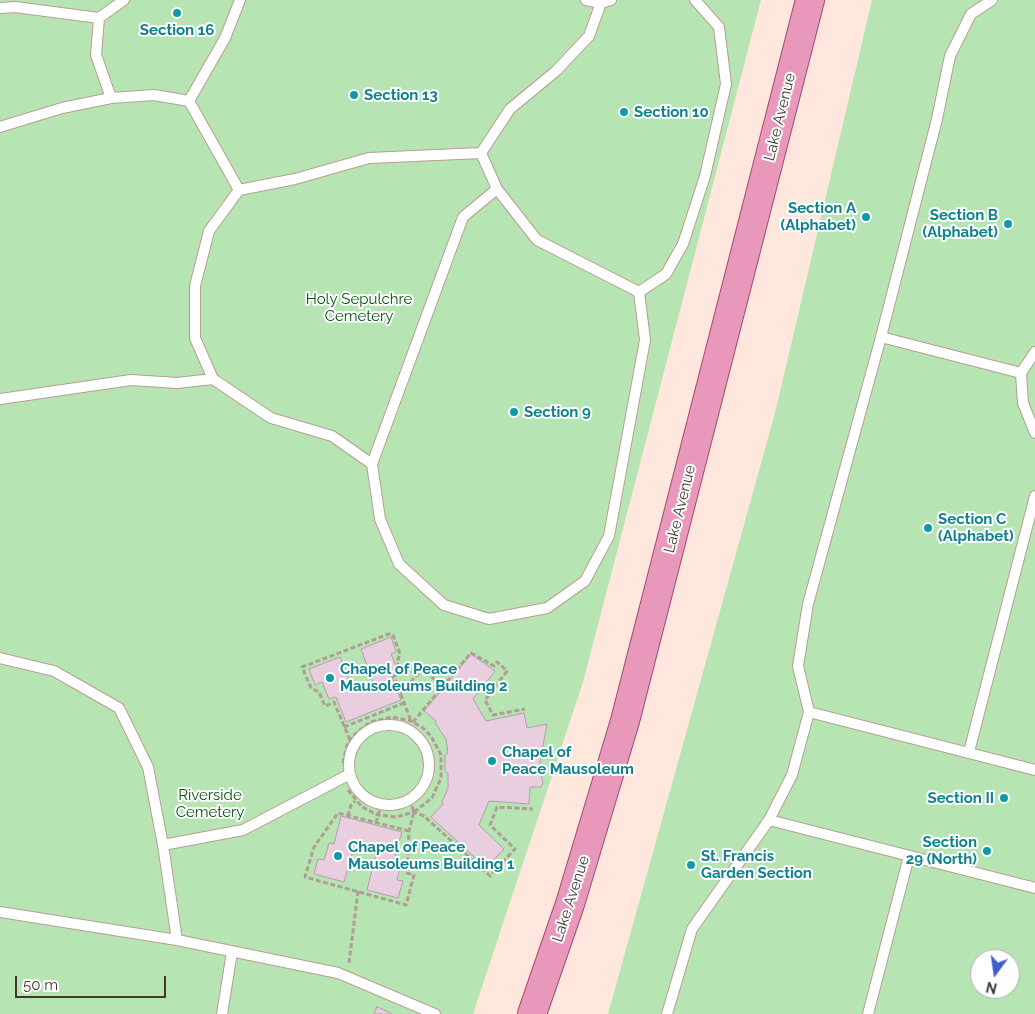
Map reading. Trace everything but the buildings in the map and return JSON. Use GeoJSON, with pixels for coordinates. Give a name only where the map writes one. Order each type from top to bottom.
{"type":"FeatureCollection","features":[{"type":"Feature","properties":{"kind":"main road","name":"Lake Avenue"},"geometry":{"type":"LineString","coordinates":[[532,1014],[570,904],[625,721],[810,0]]}},
{"type":"Feature","properties":{"kind":"lane"},"geometry":{"type":"LineString","coordinates":[[0,8],[16,7],[99,18],[124,0]]}},
{"type":"Feature","properties":{"kind":"lane"},"geometry":{"type":"LineString","coordinates":[[189,101],[225,38],[240,0]]}},
{"type":"Feature","properties":{"kind":"lane"},"geometry":{"type":"LineString","coordinates":[[481,153],[510,109],[556,71],[589,36],[606,2],[586,0]]}},
{"type":"Feature","properties":{"kind":"lane"},"geometry":{"type":"LineString","coordinates":[[639,292],[666,274],[683,244],[705,176],[726,84],[719,27],[695,0]]}},
{"type":"Feature","properties":{"kind":"lane"},"geometry":{"type":"LineString","coordinates":[[667,1014],[692,929],[770,820],[792,775],[809,712],[798,666],[808,604],[881,337],[937,119],[950,56],[971,14],[992,0]]}},
{"type":"Feature","properties":{"kind":"lane"},"geometry":{"type":"LineString","coordinates":[[99,18],[96,55],[111,98]]}},
{"type":"Feature","properties":{"kind":"lane"},"geometry":{"type":"LineString","coordinates":[[0,126],[62,108],[111,98],[154,95],[189,101]]}},
{"type":"Feature","properties":{"kind":"lane"},"geometry":{"type":"LineString","coordinates":[[189,101],[239,190]]}},
{"type":"Feature","properties":{"kind":"lane"},"geometry":{"type":"LineString","coordinates":[[481,153],[497,189],[537,240],[639,292]]}},
{"type":"Feature","properties":{"kind":"lane"},"geometry":{"type":"LineString","coordinates":[[372,464],[332,436],[271,418],[213,379],[195,338],[196,286],[209,231],[239,190],[295,179],[369,158],[481,153]]}},
{"type":"Feature","properties":{"kind":"lane"},"geometry":{"type":"LineString","coordinates":[[497,189],[463,217],[372,464],[380,519],[399,564],[444,605],[489,619],[547,608],[585,581],[609,536],[645,340],[639,292]]}},
{"type":"Feature","properties":{"kind":"lane"},"geometry":{"type":"LineString","coordinates":[[881,337],[1021,373]]}},
{"type":"Feature","properties":{"kind":"lane"},"geometry":{"type":"LineString","coordinates":[[1035,352],[1021,373],[1023,403],[1035,433]]}},
{"type":"Feature","properties":{"kind":"lane"},"geometry":{"type":"LineString","coordinates":[[0,399],[131,380],[177,383],[213,379]]}},
{"type":"Feature","properties":{"kind":"lane"},"geometry":{"type":"LineString","coordinates":[[969,752],[1035,496]]}},
{"type":"Feature","properties":{"kind":"lane"},"geometry":{"type":"LineString","coordinates":[[0,658],[54,671],[119,708],[148,767],[163,845],[177,940]]}},
{"type":"Feature","properties":{"kind":"lane"},"geometry":{"type":"LineString","coordinates":[[809,712],[1035,770]]}},
{"type":"Feature","properties":{"kind":"lane"},"geometry":{"type":"LineString","coordinates":[[385,725],[399,726],[411,731],[425,746],[430,766],[428,779],[420,791],[410,800],[380,810],[361,794],[346,776],[353,747],[361,736],[372,728],[385,725]]}},
{"type":"Feature","properties":{"kind":"lane"},"geometry":{"type":"LineString","coordinates":[[163,845],[243,830],[346,776]]}},
{"type":"Feature","properties":{"kind":"lane"},"geometry":{"type":"LineString","coordinates":[[770,820],[1035,888]]}},
{"type":"Feature","properties":{"kind":"lane"},"geometry":{"type":"LineString","coordinates":[[868,1014],[908,856]]}},
{"type":"Feature","properties":{"kind":"lane"},"geometry":{"type":"LineString","coordinates":[[0,912],[177,940],[338,973],[435,1014]]}},
{"type":"Feature","properties":{"kind":"lane"},"geometry":{"type":"LineString","coordinates":[[222,1014],[232,952]]}},
{"type":"Feature","properties":{"kind":"path"},"geometry":{"type":"LineString","coordinates":[[350,740],[334,702],[325,706],[319,692],[311,688],[302,667],[389,634],[393,635],[400,654],[397,662],[402,673],[394,676],[412,722]]}},
{"type":"Feature","properties":{"kind":"path"},"geometry":{"type":"LineString","coordinates":[[412,722],[470,654],[494,666],[497,662],[507,671],[484,700],[493,715],[524,709]]}},
{"type":"Feature","properties":{"kind":"path"},"geometry":{"type":"LineString","coordinates":[[400,693],[423,669],[442,686]]}},
{"type":"Feature","properties":{"kind":"path"},"geometry":{"type":"LineString","coordinates":[[344,727],[404,703]]}},
{"type":"Feature","properties":{"kind":"path"},"geometry":{"type":"LineString","coordinates":[[392,717],[412,722],[423,728],[434,740],[441,755],[441,778],[432,798],[414,812],[396,816],[355,801],[346,776],[343,756],[350,740],[361,728],[381,718],[392,717]]}},
{"type":"Feature","properties":{"kind":"path"},"geometry":{"type":"LineString","coordinates":[[409,831],[338,813],[314,847],[305,877],[406,905],[414,875],[407,873],[409,831],[414,812],[410,800]]}},
{"type":"Feature","properties":{"kind":"path"},"geometry":{"type":"LineString","coordinates":[[348,816],[351,805],[355,801]]}},
{"type":"Feature","properties":{"kind":"path"},"geometry":{"type":"LineString","coordinates":[[414,812],[424,816],[490,876],[515,849],[490,825],[497,807],[533,809]]}},
{"type":"Feature","properties":{"kind":"path"},"geometry":{"type":"LineString","coordinates":[[376,823],[380,810]]}},
{"type":"Feature","properties":{"kind":"path"},"geometry":{"type":"LineString","coordinates":[[348,978],[358,891]]}},
{"type":"Feature","properties":{"kind":"green space","name":"Holy Sepulchre Cemetery"},"geometry":{"type":"Polygon","coordinates":[[[0,0],[761,0],[583,682],[473,1014],[0,1014],[0,0]]]}},
{"type":"Feature","properties":{"kind":"green space"},"geometry":{"type":"Polygon","coordinates":[[[872,0],[1035,0],[1035,1014],[608,1014],[775,413],[872,0]]]}},
{"type":"Feature","properties":{"kind":"place","name":"Section 16"},"geometry":{"type":"Point","coordinates":[177,13]}},
{"type":"Feature","properties":{"kind":"place","name":"Section 13"},"geometry":{"type":"Point","coordinates":[354,95]}},
{"type":"Feature","properties":{"kind":"place","name":"Section 10"},"geometry":{"type":"Point","coordinates":[624,112]}},
{"type":"Feature","properties":{"kind":"place","name":"Section A (Alphabet)"},"geometry":{"type":"Point","coordinates":[866,217]}},
{"type":"Feature","properties":{"kind":"place","name":"Section B (Alphabet)"},"geometry":{"type":"Point","coordinates":[1008,224]}},
{"type":"Feature","properties":{"kind":"place","name":"Section 9"},"geometry":{"type":"Point","coordinates":[514,412]}},
{"type":"Feature","properties":{"kind":"place","name":"Section C (Alphabet)"},"geometry":{"type":"Point","coordinates":[928,528]}},
{"type":"Feature","properties":{"kind":"place","name":"Chapel of Peace Mausoleums Building 2"},"geometry":{"type":"Point","coordinates":[330,678]}},
{"type":"Feature","properties":{"kind":"place","name":"Chapel of Peace Mausoleum"},"geometry":{"type":"Point","coordinates":[492,761]}},
{"type":"Feature","properties":{"kind":"place","name":"Section II"},"geometry":{"type":"Point","coordinates":[1004,798]}},
{"type":"Feature","properties":{"kind":"place","name":"Section 29 (North)"},"geometry":{"type":"Point","coordinates":[987,851]}},
{"type":"Feature","properties":{"kind":"place","name":"Chapel of Peace Mausoleums Building 1"},"geometry":{"type":"Point","coordinates":[338,856]}},
{"type":"Feature","properties":{"kind":"place","name":"St. Francis Garden Section"},"geometry":{"type":"Point","coordinates":[691,865]}},
{"type":"Feature","properties":{"kind":"park label","name":"Riverside Cemetery"},"geometry":{"type":"Point","coordinates":[210,804]}}]}
